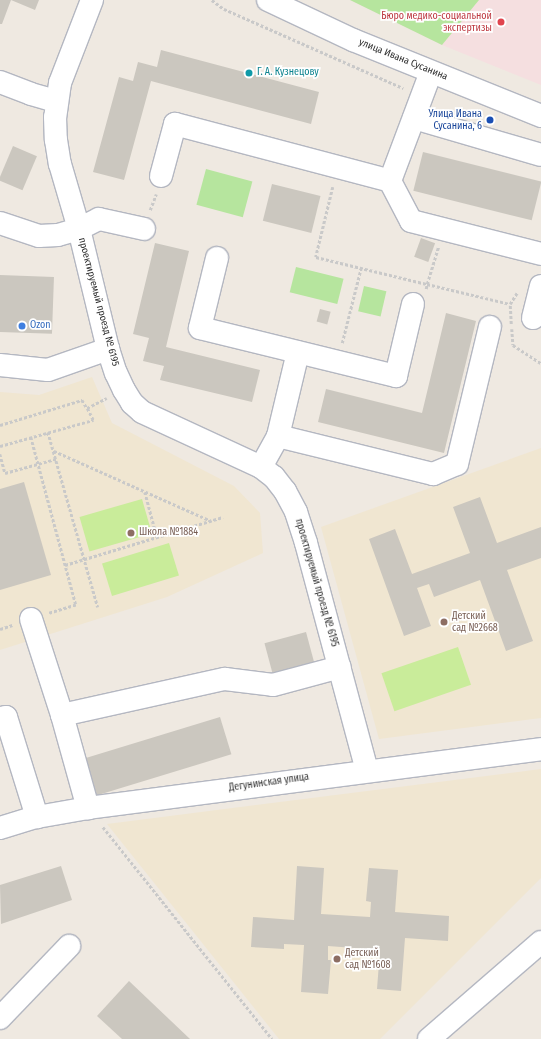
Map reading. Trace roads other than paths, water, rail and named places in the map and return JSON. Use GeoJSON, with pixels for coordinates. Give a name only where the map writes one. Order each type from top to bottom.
{"type":"FeatureCollection","features":[{"type":"Feature","properties":{"kind":"street","name":"проектируемый проезд № 6195"},"geometry":{"type":"LineString","coordinates":[[92,0],[68,62],[56,101],[56,140],[60,164],[79,230],[108,349],[124,390],[132,403],[142,412],[261,467],[274,477],[285,491],[296,512],[340,667],[367,770]]}},
{"type":"Feature","properties":{"kind":"street","name":"улица Ивана Сусанина"},"geometry":{"type":"LineString","coordinates":[[268,0],[353,40],[541,116]]}},
{"type":"Feature","properties":{"kind":"street"},"geometry":{"type":"LineString","coordinates":[[390,181],[431,72]]}},
{"type":"Feature","properties":{"kind":"street"},"geometry":{"type":"LineString","coordinates":[[0,82],[31,94],[56,101]]}},
{"type":"Feature","properties":{"kind":"street"},"geometry":{"type":"LineString","coordinates":[[414,118],[541,154]]}},
{"type":"Feature","properties":{"kind":"street"},"geometry":{"type":"LineString","coordinates":[[161,176],[175,124],[390,181],[411,221],[541,254]]}},
{"type":"Feature","properties":{"kind":"street"},"geometry":{"type":"LineString","coordinates":[[0,223],[39,236],[79,230],[99,219],[144,229]]}},
{"type":"Feature","properties":{"kind":"street"},"geometry":{"type":"LineString","coordinates":[[217,258],[200,328],[396,376],[414,304]]}},
{"type":"Feature","properties":{"kind":"street"},"geometry":{"type":"LineString","coordinates":[[533,318],[541,286]]}},
{"type":"Feature","properties":{"kind":"street"},"geometry":{"type":"LineString","coordinates":[[278,436],[433,474],[457,464],[490,328]]}},
{"type":"Feature","properties":{"kind":"street"},"geometry":{"type":"LineString","coordinates":[[0,365],[48,370],[108,349]]}},
{"type":"Feature","properties":{"kind":"street"},"geometry":{"type":"LineString","coordinates":[[261,467],[271,446],[278,436],[298,352]]}},
{"type":"Feature","properties":{"kind":"street"},"geometry":{"type":"LineString","coordinates":[[31,619],[62,715],[88,808]]}},
{"type":"Feature","properties":{"kind":"street"},"geometry":{"type":"LineString","coordinates":[[62,715],[225,679],[273,685],[340,667]]}},
{"type":"Feature","properties":{"kind":"street"},"geometry":{"type":"LineString","coordinates":[[0,718],[6,717],[37,817]]}},
{"type":"Feature","properties":{"kind":"street","name":"Дегунинская улица"},"geometry":{"type":"LineString","coordinates":[[0,828],[37,817],[88,808],[367,770],[541,749]]}},
{"type":"Feature","properties":{"kind":"street"},"geometry":{"type":"LineString","coordinates":[[429,1039],[541,942]]}},
{"type":"Feature","properties":{"kind":"street"},"geometry":{"type":"LineString","coordinates":[[0,1018],[69,946]]}},
{"type":"Feature","properties":{"kind":"place","name":"Бюро медико-социальной экспертизы"},"geometry":{"type":"Point","coordinates":[501,22]}},
{"type":"Feature","properties":{"kind":"place","name":"Г. А. Кузнецову"},"geometry":{"type":"Point","coordinates":[249,73]}},
{"type":"Feature","properties":{"kind":"place","name":"Улица Ивана Сусанина, 6"},"geometry":{"type":"Point","coordinates":[490,120]}},
{"type":"Feature","properties":{"kind":"place","name":"Ozon"},"geometry":{"type":"Point","coordinates":[22,326]}},
{"type":"Feature","properties":{"kind":"place","name":"Школа №1884"},"geometry":{"type":"Point","coordinates":[131,533]}},
{"type":"Feature","properties":{"kind":"place","name":"Детский сад №2668"},"geometry":{"type":"Point","coordinates":[444,622]}},
{"type":"Feature","properties":{"kind":"place","name":"Детский сад №1608"},"geometry":{"type":"Point","coordinates":[337,959]}}]}
